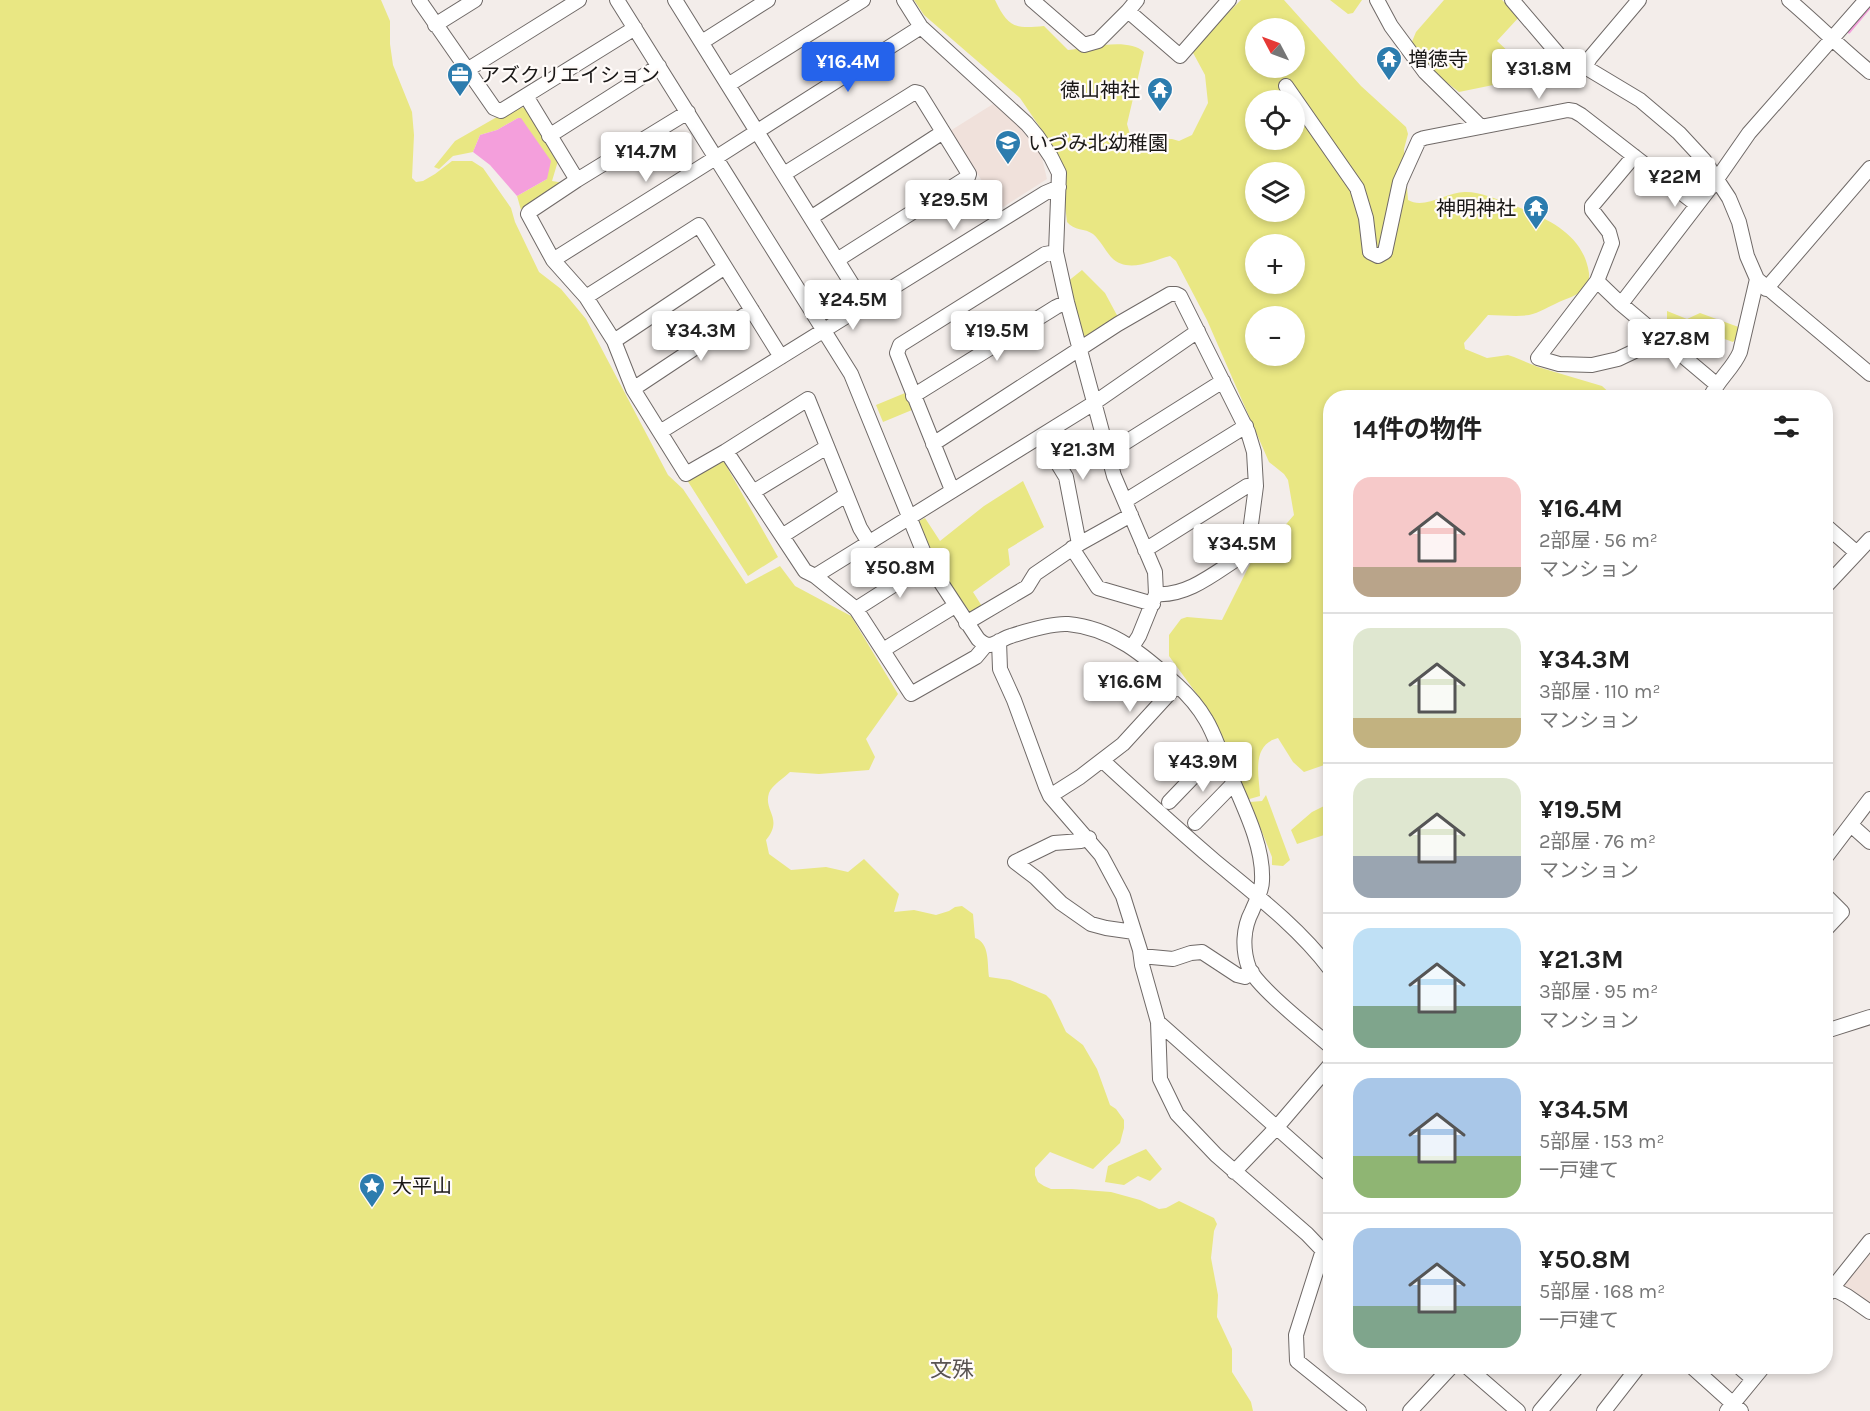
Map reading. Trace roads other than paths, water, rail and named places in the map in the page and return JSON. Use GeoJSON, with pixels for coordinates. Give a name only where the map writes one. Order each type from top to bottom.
{"type":"FeatureCollection","features":[{"type":"Feature","properties":{"kind":"street"},"geometry":{"type":"LineString","coordinates":[[419,0],[494,108],[501,111],[635,28]]}},
{"type":"Feature","properties":{"kind":"street"},"geometry":{"type":"LineString","coordinates":[[435,25],[476,0]]}},
{"type":"Feature","properties":{"kind":"street"},"geometry":{"type":"LineString","coordinates":[[617,0],[851,374],[928,563],[978,639],[992,643]]}},
{"type":"Feature","properties":{"kind":"street"},"geometry":{"type":"LineString","coordinates":[[676,0],[865,305]]}},
{"type":"Feature","properties":{"kind":"street"},"geometry":{"type":"LineString","coordinates":[[702,42],[768,0]]}},
{"type":"Feature","properties":{"kind":"street"},"geometry":{"type":"LineString","coordinates":[[728,85],[863,0]]}},
{"type":"Feature","properties":{"kind":"street"},"geometry":{"type":"LineString","coordinates":[[904,0],[921,27],[1027,124],[1051,157],[1059,173],[1056,252],[1067,302],[1107,454],[1155,572],[1154,599],[1132,647]]}},
{"type":"Feature","properties":{"kind":"street"},"geometry":{"type":"LineString","coordinates":[[1037,2],[1084,45],[1098,41],[1137,0]]}},
{"type":"Feature","properties":{"kind":"street"},"geometry":{"type":"LineString","coordinates":[[1128,12],[1180,56],[1229,0]]}},
{"type":"Feature","properties":{"kind":"street"},"geometry":{"type":"LineString","coordinates":[[1377,0],[1391,26],[1425,72],[1481,127]]}},
{"type":"Feature","properties":{"kind":"street"},"geometry":{"type":"LineString","coordinates":[[1586,66],[1590,58],[1639,0]]}},
{"type":"Feature","properties":{"kind":"street"},"geometry":{"type":"LineString","coordinates":[[1789,0],[1870,72]]}},
{"type":"Feature","properties":{"kind":"street"},"geometry":{"type":"LineString","coordinates":[[1621,304],[1717,179],[1749,133],[1866,0]]}},
{"type":"Feature","properties":{"kind":"street"},"geometry":{"type":"LineString","coordinates":[[467,70],[577,1]]}},
{"type":"Feature","properties":{"kind":"street"},"geometry":{"type":"LineString","coordinates":[[1519,3],[1559,55],[1586,66],[1640,100],[1679,133],[1704,160],[1729,198],[1739,222],[1747,256],[1761,284],[1870,374]]}},
{"type":"Feature","properties":{"kind":"street"},"geometry":{"type":"LineString","coordinates":[[552,260],[921,27]]}},
{"type":"Feature","properties":{"kind":"street"},"geometry":{"type":"LineString","coordinates":[[549,136],[659,66]]}},
{"type":"Feature","properties":{"kind":"street"},"geometry":{"type":"LineString","coordinates":[[1286,86],[1357,188],[1366,218],[1370,252],[1378,256],[1385,252],[1400,182],[1416,144],[1424,138],[1568,110],[1574,111],[1697,205]]}},
{"type":"Feature","properties":{"kind":"street"},"geometry":{"type":"LineString","coordinates":[[784,174],[915,92],[919,93],[969,174],[968,177],[837,260]]}},
{"type":"Feature","properties":{"kind":"street"},"geometry":{"type":"LineString","coordinates":[[526,96],[577,180]]}},
{"type":"Feature","properties":{"kind":"street"},"geometry":{"type":"LineString","coordinates":[[688,112],[577,180],[528,214],[552,260],[586,297],[614,340],[633,388],[686,474],[808,399],[846,495],[868,541]]}},
{"type":"Feature","properties":{"kind":"street"},"geometry":{"type":"LineString","coordinates":[[812,218],[943,132]]}},
{"type":"Feature","properties":{"kind":"street"},"geometry":{"type":"LineString","coordinates":[[1634,156],[1592,206],[1592,210],[1609,232],[1612,243],[1597,281],[1538,358],[1559,364],[1592,365],[1618,359],[1638,350],[1657,333]]}},
{"type":"Feature","properties":{"kind":"street"},"geometry":{"type":"LineString","coordinates":[[1714,390],[1737,359],[1761,284],[1870,168]]}},
{"type":"Feature","properties":{"kind":"street"},"geometry":{"type":"LineString","coordinates":[[660,432],[1045,193],[1059,187]]}},
{"type":"Feature","properties":{"kind":"street"},"geometry":{"type":"LineString","coordinates":[[586,297],[699,225],[781,357]]}},
{"type":"Feature","properties":{"kind":"street"},"geometry":{"type":"LineString","coordinates":[[952,490],[897,353],[900,345],[1045,254],[1056,252]]}},
{"type":"Feature","properties":{"kind":"street"},"geometry":{"type":"LineString","coordinates":[[614,340],[725,267]]}},
{"type":"Feature","properties":{"kind":"street"},"geometry":{"type":"LineString","coordinates":[[1597,281],[1657,333],[1712,390]]}},
{"type":"Feature","properties":{"kind":"street"},"geometry":{"type":"LineString","coordinates":[[933,444],[1118,324],[1170,294],[1176,294],[1180,296],[1246,426],[1254,452],[1256,486],[1248,547],[1243,555],[1190,588],[1154,599],[1098,588],[1076,546],[1066,477],[1041,436]]}},
{"type":"Feature","properties":{"kind":"street"},"geometry":{"type":"LineString","coordinates":[[913,396],[1067,302]]}},
{"type":"Feature","properties":{"kind":"street"},"geometry":{"type":"LineString","coordinates":[[633,388],[752,310]]}},
{"type":"Feature","properties":{"kind":"street"},"geometry":{"type":"LineString","coordinates":[[815,576],[868,541],[1094,403],[1198,331]]}},
{"type":"Feature","properties":{"kind":"street"},"geometry":{"type":"LineString","coordinates":[[1107,454],[1223,381]]}},
{"type":"Feature","properties":{"kind":"street"},"geometry":{"type":"LineString","coordinates":[[1125,501],[1246,426]]}},
{"type":"Feature","properties":{"kind":"street"},"geometry":{"type":"LineString","coordinates":[[753,492],[827,447]]}},
{"type":"Feature","properties":{"kind":"street"},"geometry":{"type":"LineString","coordinates":[[726,451],[805,571],[815,576],[856,609],[911,694],[976,657],[992,643],[1025,632],[1067,624],[1118,638],[1177,685],[1194,702],[1207,722],[1261,857],[1262,884],[1244,936],[1252,972],[1279,1001],[1323,1040]]}},
{"type":"Feature","properties":{"kind":"street"},"geometry":{"type":"LineString","coordinates":[[1145,550],[1247,486],[1256,486]]}},
{"type":"Feature","properties":{"kind":"street"},"geometry":{"type":"LineString","coordinates":[[782,536],[846,495]]}},
{"type":"Feature","properties":{"kind":"street"},"geometry":{"type":"LineString","coordinates":[[966,622],[1027,587],[1035,574],[1076,546],[1131,515]]}},
{"type":"Feature","properties":{"kind":"street"},"geometry":{"type":"LineString","coordinates":[[1833,532],[1857,553]]}},
{"type":"Feature","properties":{"kind":"street"},"geometry":{"type":"LineString","coordinates":[[1833,579],[1870,538]]}},
{"type":"Feature","properties":{"kind":"street"},"geometry":{"type":"LineString","coordinates":[[856,609],[928,563]]}},
{"type":"Feature","properties":{"kind":"street"},"geometry":{"type":"LineString","coordinates":[[883,650],[955,606]]}},
{"type":"Feature","properties":{"kind":"street"},"geometry":{"type":"LineString","coordinates":[[992,643],[1050,796],[1089,838],[1117,882],[1134,932],[1150,999],[1158,1022],[1160,1079],[1177,1114],[1234,1172],[1323,1250]]}},
{"type":"Feature","properties":{"kind":"street"},"geometry":{"type":"LineString","coordinates":[[1050,796],[1103,761],[1123,744],[1177,685]]}},
{"type":"Feature","properties":{"kind":"street"},"geometry":{"type":"LineString","coordinates":[[1169,802],[1219,750]]}},
{"type":"Feature","properties":{"kind":"street"},"geometry":{"type":"LineString","coordinates":[[1103,761],[1188,838],[1258,897],[1317,951],[1323,959]]}},
{"type":"Feature","properties":{"kind":"street"},"geometry":{"type":"LineString","coordinates":[[1195,823],[1233,784]]}},
{"type":"Feature","properties":{"kind":"street"},"geometry":{"type":"LineString","coordinates":[[1833,848],[1870,799]]}},
{"type":"Feature","properties":{"kind":"street"},"geometry":{"type":"LineString","coordinates":[[1851,825],[1870,842]]}},
{"type":"Feature","properties":{"kind":"street"},"geometry":{"type":"LineString","coordinates":[[1089,838],[1081,841],[1054,843],[1015,862],[1036,878],[1061,903],[1091,924],[1134,932]]}},
{"type":"Feature","properties":{"kind":"street"},"geometry":{"type":"LineString","coordinates":[[1833,904],[1842,912],[1833,922]]}},
{"type":"Feature","properties":{"kind":"street"},"geometry":{"type":"LineString","coordinates":[[1141,956],[1173,959],[1202,952],[1238,975],[1245,976],[1252,972]]}},
{"type":"Feature","properties":{"kind":"street"},"geometry":{"type":"LineString","coordinates":[[1833,1029],[1870,1017]]}},
{"type":"Feature","properties":{"kind":"street"},"geometry":{"type":"LineString","coordinates":[[1158,1022],[1323,1169]]}},
{"type":"Feature","properties":{"kind":"street"},"geometry":{"type":"LineString","coordinates":[[1234,1172],[1323,1073]]}},
{"type":"Feature","properties":{"kind":"street"},"geometry":{"type":"LineString","coordinates":[[1833,1284],[1870,1241]]}},
{"type":"Feature","properties":{"kind":"street"},"geometry":{"type":"LineString","coordinates":[[1323,1264],[1296,1335],[1297,1361],[1359,1411]]}},
{"type":"Feature","properties":{"kind":"street"},"geometry":{"type":"LineString","coordinates":[[1833,1292],[1847,1296],[1870,1312]]}},
{"type":"Feature","properties":{"kind":"street"},"geometry":{"type":"LineString","coordinates":[[1410,1411],[1445,1374]]}},
{"type":"Feature","properties":{"kind":"street"},"geometry":{"type":"LineString","coordinates":[[1475,1374],[1518,1411]]}},
{"type":"Feature","properties":{"kind":"street"},"geometry":{"type":"LineString","coordinates":[[1540,1411],[1571,1374]]}},
{"type":"Feature","properties":{"kind":"street"},"geometry":{"type":"LineString","coordinates":[[1613,1408],[1634,1374]]}},
{"type":"Feature","properties":{"kind":"street"},"geometry":{"type":"LineString","coordinates":[[1699,1374],[1734,1409],[1757,1374]]}},
{"type":"Feature","properties":{"kind":"street"},"geometry":{"type":"LineString","coordinates":[[1747,1374],[1753,1379]]}},
{"type":"Feature","properties":{"kind":"waterway"},"geometry":{"type":"LineString","coordinates":[[1849,32],[1870,7]]}},
{"type":"Feature","properties":{"kind":"place","name":"増徳寺"},"geometry":{"type":"Point","coordinates":[1389,82]}},
{"type":"Feature","properties":{"kind":"place","name":"アズクリエイション"},"geometry":{"type":"Point","coordinates":[460,98]}},
{"type":"Feature","properties":{"kind":"place","name":"徳山神社"},"geometry":{"type":"Point","coordinates":[1160,113]}},
{"type":"Feature","properties":{"kind":"place","name":"いづみ北幼稚園"},"geometry":{"type":"Point","coordinates":[1008,166]}},
{"type":"Feature","properties":{"kind":"place","name":"神明神社"},"geometry":{"type":"Point","coordinates":[1536,231]}},
{"type":"Feature","properties":{"kind":"place","name":"大平山"},"geometry":{"type":"Point","coordinates":[372,1209]}},
{"type":"Feature","properties":{"kind":"district","name":"文殊"},"geometry":{"type":"Point","coordinates":[952,1370]}}]}
